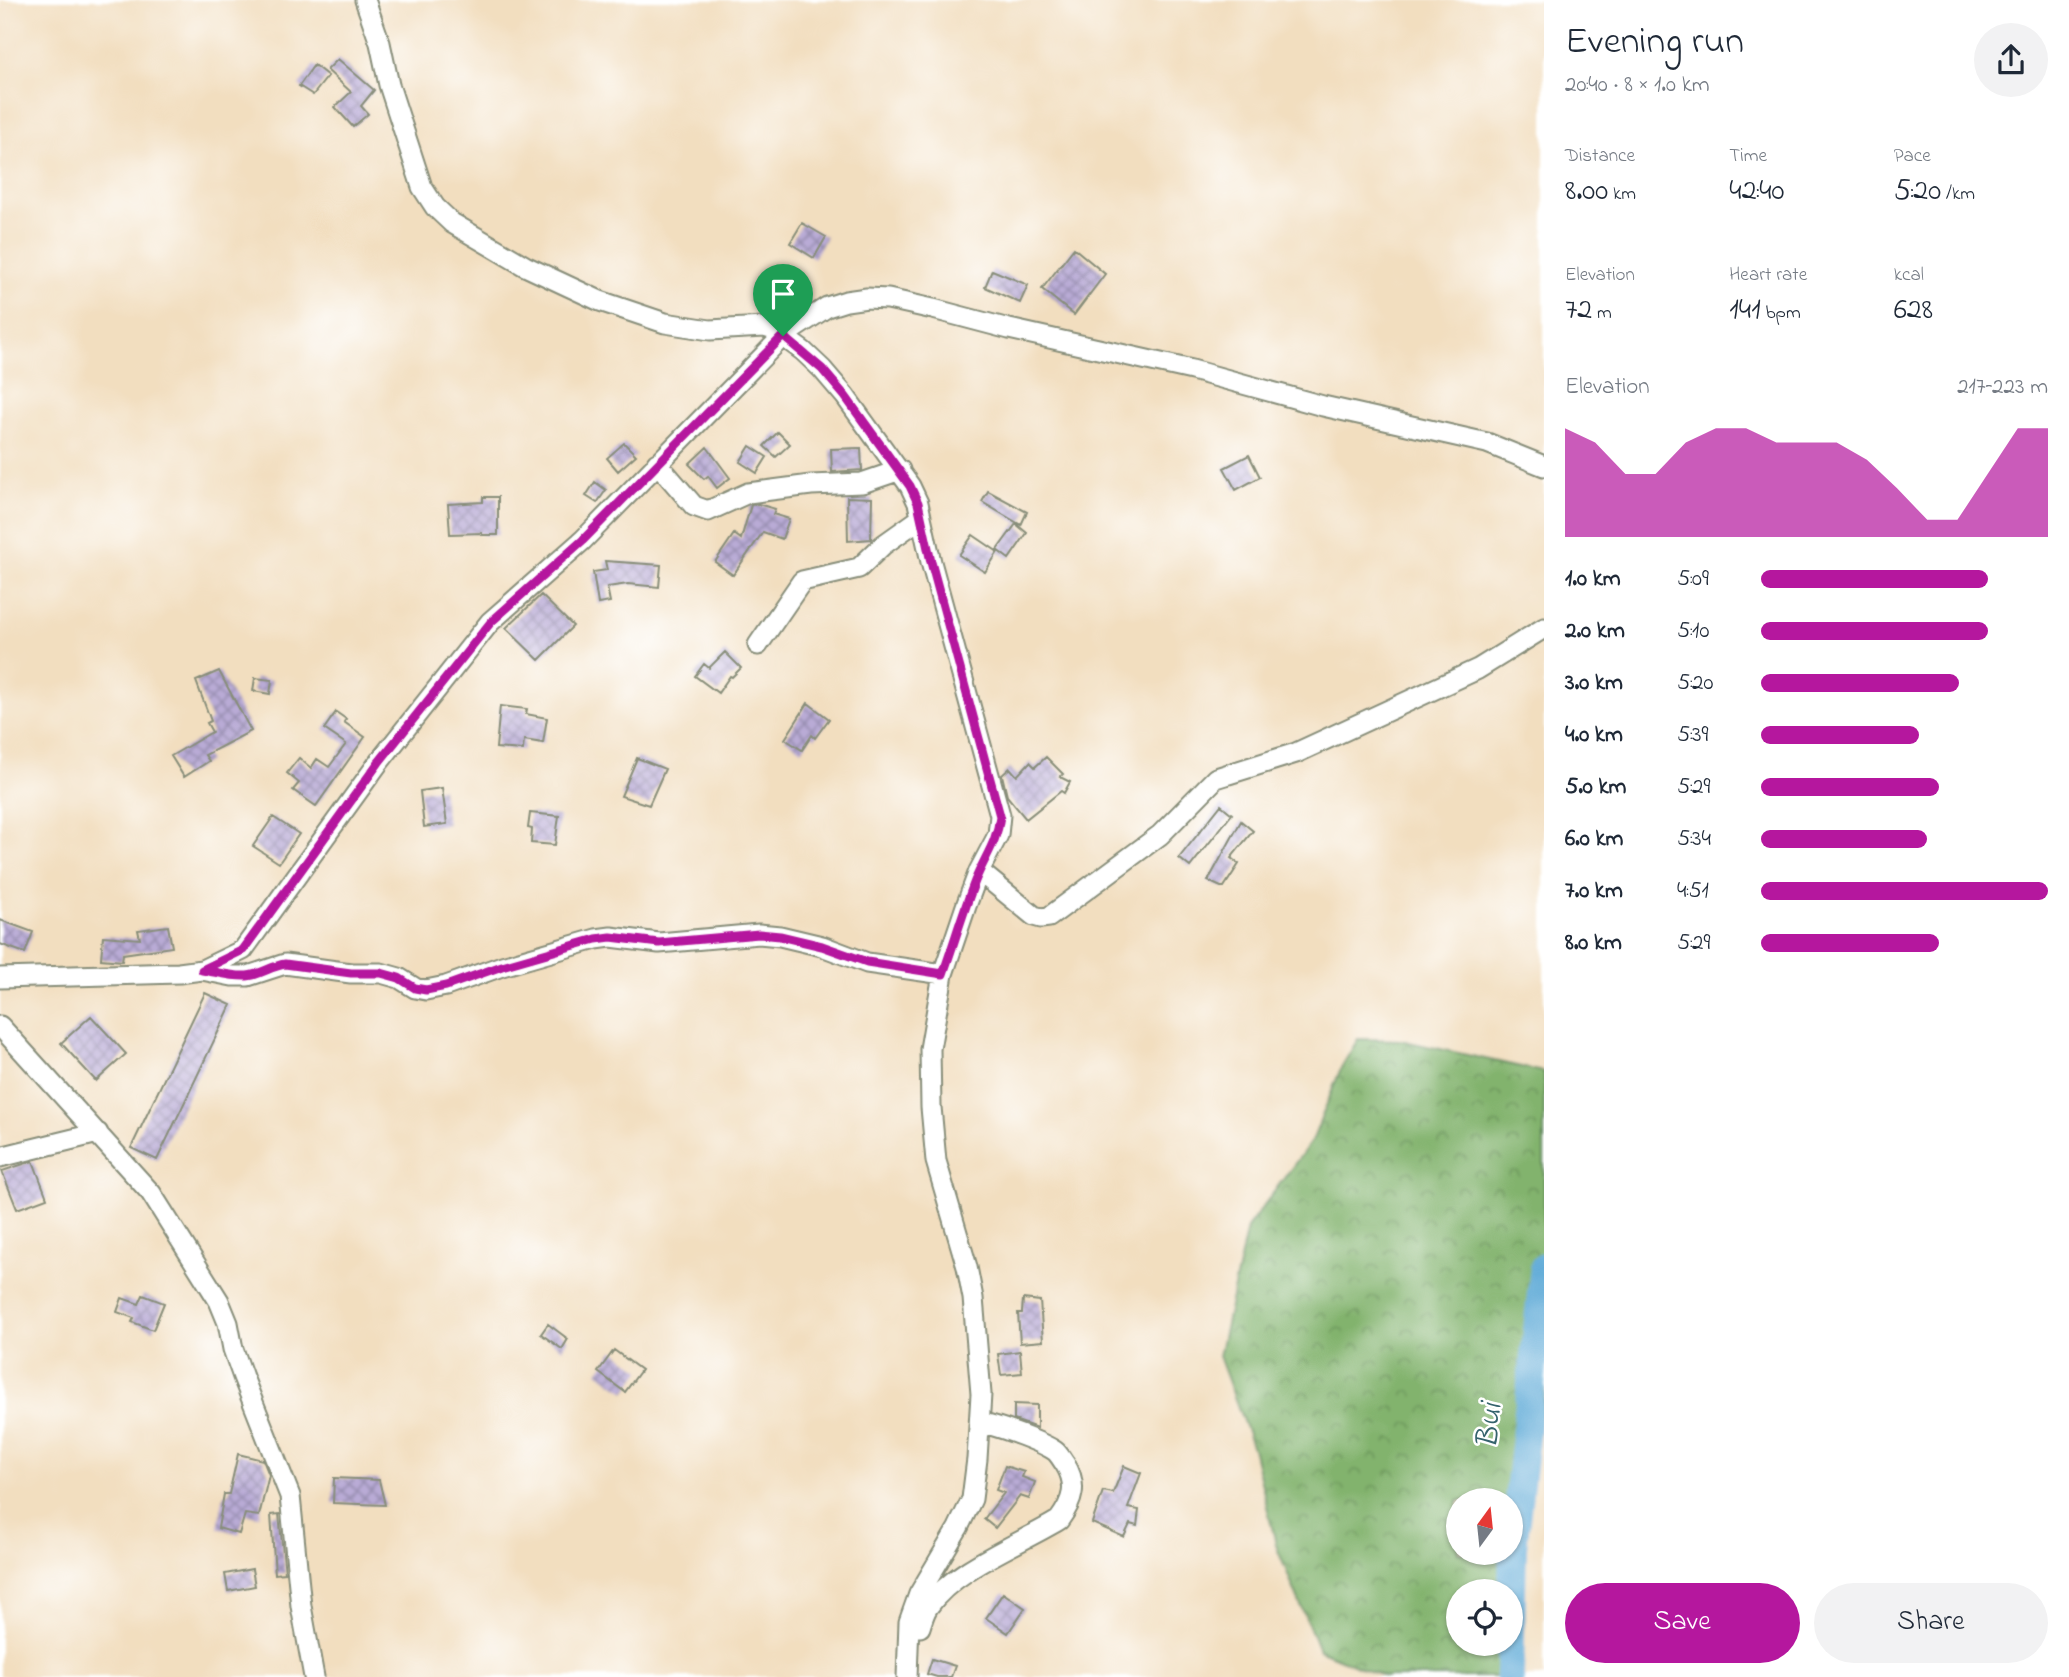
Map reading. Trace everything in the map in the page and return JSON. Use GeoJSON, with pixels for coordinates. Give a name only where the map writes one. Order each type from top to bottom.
{"type":"FeatureCollection","features":[{"type":"Feature","properties":{"kind":"street"},"geometry":{"type":"LineString","coordinates":[[365,0],[422,187],[435,207],[452,223],[525,266],[600,300],[652,318],[710,330],[764,327],[783,336],[822,369],[900,470],[918,503],[966,695],[1000,816],[998,835],[979,871],[943,974],[930,1049],[930,1107],[936,1161],[967,1267],[973,1298],[981,1394],[980,1430],[972,1499],[919,1594],[909,1622],[906,1673]]}},
{"type":"Feature","properties":{"kind":"street"},"geometry":{"type":"LineString","coordinates":[[232,976],[243,950],[379,762],[491,622],[583,540],[783,336],[827,307],[867,298],[888,299],[1192,370],[1323,406],[1487,443],[1544,466]]}},
{"type":"Feature","properties":{"kind":"street"},"geometry":{"type":"LineString","coordinates":[[657,463],[694,506],[708,511],[748,493],[811,485],[862,483],[900,470]]}},
{"type":"Feature","properties":{"kind":"street"},"geometry":{"type":"LineString","coordinates":[[758,645],[802,581],[859,568],[883,545],[921,518]]}},
{"type":"Feature","properties":{"kind":"street"},"geometry":{"type":"LineString","coordinates":[[979,871],[1034,916],[1049,917],[1160,835],[1216,778],[1296,753],[1332,737],[1478,670],[1544,628]]}},
{"type":"Feature","properties":{"kind":"street"},"geometry":{"type":"LineString","coordinates":[[202,970],[248,976],[285,964],[351,973],[381,973],[426,990],[596,939],[611,937],[659,943],[759,934],[822,946],[867,962],[943,974]]}},
{"type":"Feature","properties":{"kind":"street"},"geometry":{"type":"LineString","coordinates":[[0,978],[179,973],[202,970],[243,950]]}},
{"type":"Feature","properties":{"kind":"street"},"geometry":{"type":"LineString","coordinates":[[0,1026],[151,1193],[219,1301],[243,1377],[290,1496],[300,1606],[314,1677]]}},
{"type":"Feature","properties":{"kind":"street"},"geometry":{"type":"LineString","coordinates":[[0,1157],[98,1133]]}},
{"type":"Feature","properties":{"kind":"street"},"geometry":{"type":"LineString","coordinates":[[906,1673],[926,1609],[946,1585],[1059,1520],[1069,1507],[1074,1493],[1073,1476],[1056,1451],[987,1424],[980,1430]]}},
{"type":"Feature","properties":{"kind":"green space"},"geometry":{"type":"Polygon","coordinates":[[[1358,1039],[1400,1040],[1544,1072],[1544,1410],[1533,1440],[1523,1494],[1523,1488],[1446,1488],[1446,1565],[1514,1565],[1515,1579],[1446,1579],[1446,1656],[1513,1656],[1503,1677],[1384,1677],[1319,1650],[1277,1548],[1253,1448],[1219,1356],[1247,1228],[1313,1139],[1341,1068],[1358,1039]]]}},
{"type":"Feature","properties":{"kind":"building"},"geometry":{"type":"Polygon","coordinates":[[[338,59],[374,90],[361,106],[368,114],[353,127],[335,107],[351,92],[327,70],[338,59]]]}},
{"type":"Feature","properties":{"kind":"building"},"geometry":{"type":"Polygon","coordinates":[[[314,65],[328,76],[313,95],[299,86],[314,65]]]}},
{"type":"Feature","properties":{"kind":"building"},"geometry":{"type":"Polygon","coordinates":[[[802,223],[826,237],[814,258],[790,243],[802,223]]]}},
{"type":"Feature","properties":{"kind":"building"},"geometry":{"type":"Polygon","coordinates":[[[1074,248],[1105,274],[1074,315],[1042,289],[1074,248]]]}},
{"type":"Feature","properties":{"kind":"building"},"geometry":{"type":"Polygon","coordinates":[[[992,270],[1028,285],[1020,303],[985,287],[992,270]]]}},
{"type":"Feature","properties":{"kind":"building"},"geometry":{"type":"Polygon","coordinates":[[[778,432],[790,444],[776,457],[764,446],[778,432]]]}},
{"type":"Feature","properties":{"kind":"building"},"geometry":{"type":"Polygon","coordinates":[[[624,443],[636,455],[618,471],[607,458],[624,443]]]}},
{"type":"Feature","properties":{"kind":"building"},"geometry":{"type":"Polygon","coordinates":[[[750,446],[767,457],[757,473],[740,462],[750,446]]]}},
{"type":"Feature","properties":{"kind":"building"},"geometry":{"type":"Polygon","coordinates":[[[707,447],[730,478],[717,488],[708,476],[704,479],[689,464],[707,447]]]}},
{"type":"Feature","properties":{"kind":"building"},"geometry":{"type":"Polygon","coordinates":[[[861,448],[862,470],[832,472],[831,449],[861,448]]]}},
{"type":"Feature","properties":{"kind":"building"},"geometry":{"type":"Polygon","coordinates":[[[1249,455],[1260,477],[1236,490],[1224,468],[1249,455]]]}},
{"type":"Feature","properties":{"kind":"building"},"geometry":{"type":"Polygon","coordinates":[[[595,482],[606,490],[597,503],[586,496],[595,482]]]}},
{"type":"Feature","properties":{"kind":"building"},"geometry":{"type":"Polygon","coordinates":[[[988,491],[1027,512],[1021,525],[982,502],[988,491]]]}},
{"type":"Feature","properties":{"kind":"building"},"geometry":{"type":"Polygon","coordinates":[[[483,497],[498,497],[498,535],[450,534],[448,504],[483,502],[483,497]]]}},
{"type":"Feature","properties":{"kind":"building"},"geometry":{"type":"Polygon","coordinates":[[[847,497],[872,498],[871,539],[848,541],[847,497]]]}},
{"type":"Feature","properties":{"kind":"building"},"geometry":{"type":"Polygon","coordinates":[[[758,504],[775,509],[773,514],[789,519],[782,539],[763,532],[733,575],[715,562],[734,534],[741,539],[751,505],[758,504]]]}},
{"type":"Feature","properties":{"kind":"building"},"geometry":{"type":"Polygon","coordinates":[[[1016,524],[1027,533],[1009,559],[997,550],[1016,524]]]}},
{"type":"Feature","properties":{"kind":"building"},"geometry":{"type":"Polygon","coordinates":[[[973,535],[998,552],[985,572],[959,555],[973,535]]]}},
{"type":"Feature","properties":{"kind":"building"},"geometry":{"type":"Polygon","coordinates":[[[605,561],[661,565],[659,587],[628,584],[607,587],[610,602],[598,604],[593,572],[607,570],[605,561]]]}},
{"type":"Feature","properties":{"kind":"building"},"geometry":{"type":"Polygon","coordinates":[[[541,595],[573,626],[539,660],[506,628],[541,595]]]}},
{"type":"Feature","properties":{"kind":"building"},"geometry":{"type":"Polygon","coordinates":[[[725,652],[741,668],[730,676],[718,693],[695,676],[704,664],[709,668],[725,652]]]}},
{"type":"Feature","properties":{"kind":"building"},"geometry":{"type":"Polygon","coordinates":[[[219,671],[251,731],[205,755],[209,761],[184,777],[171,756],[212,732],[207,723],[211,721],[196,681],[219,671]]]}},
{"type":"Feature","properties":{"kind":"building"},"geometry":{"type":"Polygon","coordinates":[[[255,678],[272,680],[270,694],[253,691],[255,678]]]}},
{"type":"Feature","properties":{"kind":"building"},"geometry":{"type":"Polygon","coordinates":[[[808,703],[829,719],[815,738],[812,735],[802,750],[785,739],[808,703]]]}},
{"type":"Feature","properties":{"kind":"building"},"geometry":{"type":"Polygon","coordinates":[[[500,706],[527,709],[526,714],[547,718],[543,743],[524,740],[523,750],[496,748],[500,706]]]}},
{"type":"Feature","properties":{"kind":"building"},"geometry":{"type":"Polygon","coordinates":[[[336,712],[346,719],[344,722],[365,737],[316,806],[293,790],[299,783],[287,773],[299,758],[311,768],[317,759],[329,767],[346,744],[324,729],[336,712]]]}},
{"type":"Feature","properties":{"kind":"building"},"geometry":{"type":"Polygon","coordinates":[[[1046,757],[1063,774],[1060,777],[1070,782],[1064,793],[1061,791],[1026,819],[1007,796],[1002,775],[1010,768],[1017,776],[1030,762],[1035,767],[1046,757]]]}},
{"type":"Feature","properties":{"kind":"building"},"geometry":{"type":"Polygon","coordinates":[[[637,758],[665,769],[649,805],[621,796],[637,758]]]}},
{"type":"Feature","properties":{"kind":"building"},"geometry":{"type":"Polygon","coordinates":[[[442,788],[447,824],[424,827],[420,791],[442,788]]]}},
{"type":"Feature","properties":{"kind":"building"},"geometry":{"type":"Polygon","coordinates":[[[1221,805],[1232,814],[1190,867],[1179,858],[1221,805]]]}},
{"type":"Feature","properties":{"kind":"building"},"geometry":{"type":"Polygon","coordinates":[[[530,813],[559,816],[555,845],[531,843],[532,829],[528,828],[530,813]]]}},
{"type":"Feature","properties":{"kind":"building"},"geometry":{"type":"Polygon","coordinates":[[[273,817],[299,834],[279,863],[253,846],[273,817]]]}},
{"type":"Feature","properties":{"kind":"building"},"geometry":{"type":"Polygon","coordinates":[[[1241,821],[1253,831],[1231,858],[1239,864],[1224,887],[1221,887],[1208,881],[1241,821]]]}},
{"type":"Feature","properties":{"kind":"building"},"geometry":{"type":"Polygon","coordinates":[[[0,920],[33,932],[25,953],[0,944],[0,920]]]}},
{"type":"Feature","properties":{"kind":"building"},"geometry":{"type":"Polygon","coordinates":[[[168,926],[172,947],[123,954],[122,961],[101,959],[103,936],[140,939],[138,930],[168,926]]]}},
{"type":"Feature","properties":{"kind":"building"},"geometry":{"type":"Polygon","coordinates":[[[205,993],[231,1005],[157,1160],[131,1148],[205,993]]]}},
{"type":"Feature","properties":{"kind":"building"},"geometry":{"type":"Polygon","coordinates":[[[91,1016],[126,1054],[96,1081],[61,1043],[91,1016]]]}},
{"type":"Feature","properties":{"kind":"building"},"geometry":{"type":"Polygon","coordinates":[[[33,1161],[47,1198],[17,1209],[2,1171],[33,1161]]]}},
{"type":"Feature","properties":{"kind":"building"},"geometry":{"type":"Polygon","coordinates":[[[143,1295],[164,1303],[153,1330],[132,1322],[134,1318],[117,1312],[122,1298],[139,1304],[143,1295]]]}},
{"type":"Feature","properties":{"kind":"building"},"geometry":{"type":"Polygon","coordinates":[[[1023,1299],[1040,1301],[1043,1341],[1020,1343],[1018,1313],[1022,1313],[1023,1299]]]}},
{"type":"Feature","properties":{"kind":"building"},"geometry":{"type":"Polygon","coordinates":[[[548,1324],[568,1339],[562,1349],[541,1334],[548,1324]]]}},
{"type":"Feature","properties":{"kind":"building"},"geometry":{"type":"Polygon","coordinates":[[[614,1350],[641,1370],[625,1392],[598,1372],[614,1350]]]}},
{"type":"Feature","properties":{"kind":"building"},"geometry":{"type":"Polygon","coordinates":[[[1020,1351],[1022,1373],[1001,1375],[998,1354],[1020,1351]]]}},
{"type":"Feature","properties":{"kind":"building"},"geometry":{"type":"Polygon","coordinates":[[[1014,1404],[1037,1405],[1037,1428],[1014,1420],[1014,1404]]]}},
{"type":"Feature","properties":{"kind":"building"},"geometry":{"type":"Polygon","coordinates":[[[238,1454],[263,1460],[269,1475],[259,1516],[245,1514],[239,1534],[218,1528],[224,1494],[229,1494],[238,1454]]]}},
{"type":"Feature","properties":{"kind":"building"},"geometry":{"type":"Polygon","coordinates":[[[1005,1466],[1024,1472],[1022,1477],[1035,1482],[1029,1499],[1020,1496],[995,1528],[984,1519],[1004,1493],[996,1490],[1005,1466]]]}},
{"type":"Feature","properties":{"kind":"building"},"geometry":{"type":"Polygon","coordinates":[[[1124,1466],[1141,1473],[1128,1508],[1139,1510],[1137,1526],[1130,1524],[1124,1537],[1092,1523],[1103,1491],[1113,1493],[1124,1466]]]}},
{"type":"Feature","properties":{"kind":"building"},"geometry":{"type":"Polygon","coordinates":[[[334,1478],[379,1480],[385,1505],[333,1503],[334,1478]]]}},
{"type":"Feature","properties":{"kind":"building"},"geometry":{"type":"Polygon","coordinates":[[[279,1514],[285,1573],[275,1574],[271,1515],[279,1514]]]}},
{"type":"Feature","properties":{"kind":"building"},"geometry":{"type":"Polygon","coordinates":[[[252,1569],[255,1586],[228,1591],[225,1574],[252,1569]]]}},
{"type":"Feature","properties":{"kind":"building"},"geometry":{"type":"Polygon","coordinates":[[[1003,1593],[1025,1608],[1008,1633],[986,1618],[1003,1593]]]}},
{"type":"Feature","properties":{"kind":"building"},"geometry":{"type":"Polygon","coordinates":[[[932,1659],[955,1666],[951,1677],[927,1674],[932,1659]]]}},
{"type":"Feature","properties":{"kind":"waterway","name":"Bui"},"geometry":{"type":"LineString","coordinates":[[1510,1677],[1513,1547],[1544,1267]]}},
{"type":"Feature","properties":{"kind":"route"},"geometry":{"type":"LineString","coordinates":[[783,336],[822,369],[845,396],[900,470],[918,503],[931,562],[1000,816],[998,835],[979,871],[943,974],[867,962],[822,946],[759,934],[659,943],[611,937],[596,939],[426,990],[381,973],[317,970],[285,964],[248,976],[202,970],[243,950],[379,762],[491,622],[583,540],[783,336]]}}]}
